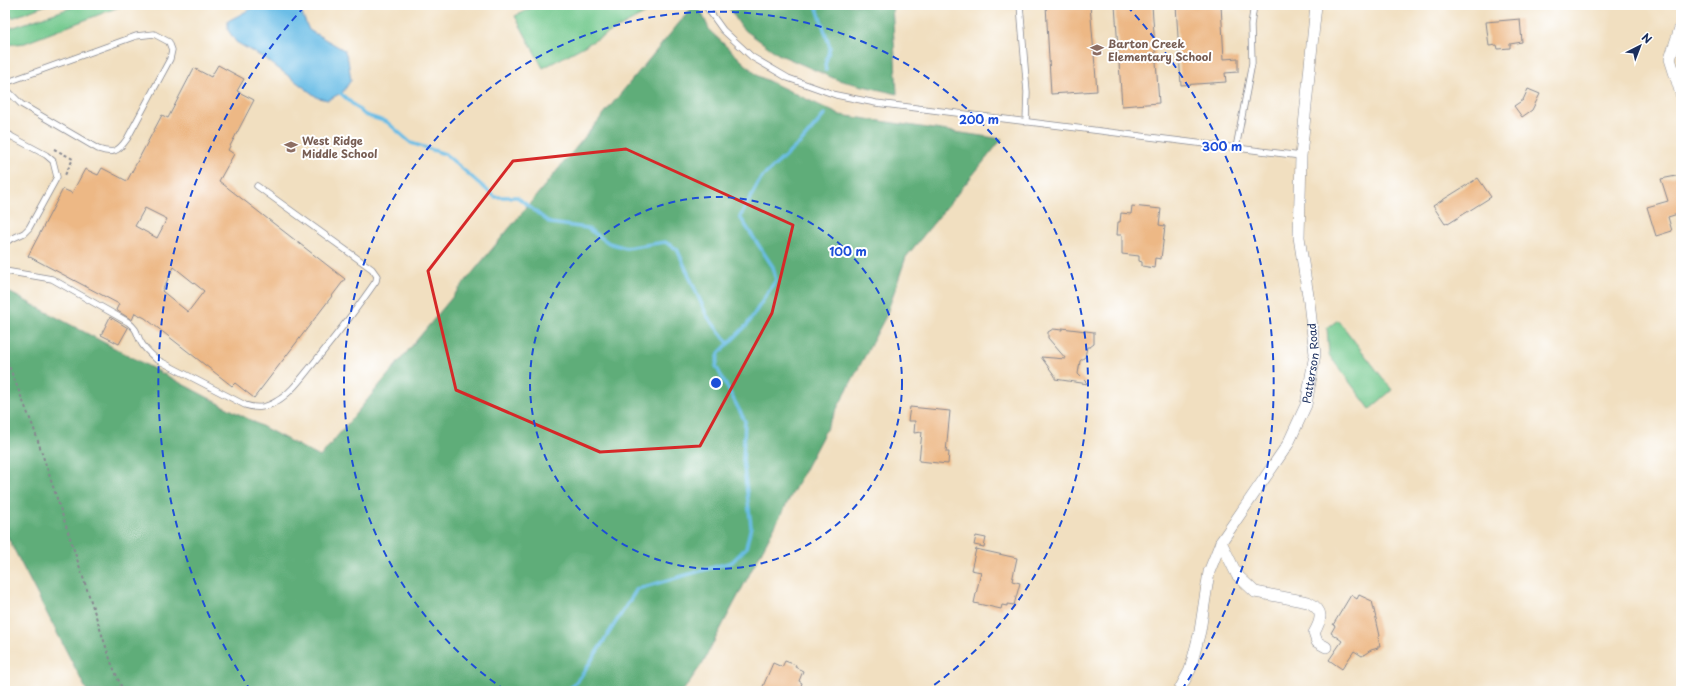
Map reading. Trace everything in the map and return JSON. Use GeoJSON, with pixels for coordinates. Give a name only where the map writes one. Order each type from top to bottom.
{"type":"FeatureCollection","features":[{"type":"Feature","properties":{"kind":"street","name":"Patterson Road"},"geometry":{"type":"LineString","coordinates":[[1179,691],[1190,670],[1200,631],[1209,572],[1221,542],[1288,444],[1306,405],[1315,354],[1299,237],[1301,156],[1316,5]]}},
{"type":"Feature","properties":{"kind":"street"},"geometry":{"type":"LineString","coordinates":[[1681,25],[1670,59],[1681,94]]}},
{"type":"Feature","properties":{"kind":"street"},"geometry":{"type":"LineString","coordinates":[[1221,542],[1237,575],[1255,592],[1308,602],[1315,606],[1320,611],[1320,623],[1314,633],[1317,642],[1326,647]]}},
{"type":"Feature","properties":{"kind":"lane"},"geometry":{"type":"LineString","coordinates":[[705,5],[723,30],[752,57],[788,78],[836,95],[876,103],[1301,156]]}},
{"type":"Feature","properties":{"kind":"lane"},"geometry":{"type":"LineString","coordinates":[[1020,5],[1027,92],[1026,122]]}},
{"type":"Feature","properties":{"kind":"lane"},"geometry":{"type":"LineString","coordinates":[[1236,148],[1252,63],[1251,25],[1254,5]]}},
{"type":"Feature","properties":{"kind":"lane"},"geometry":{"type":"LineString","coordinates":[[5,83],[136,36],[154,34],[170,42],[172,50],[170,59],[127,139],[121,148],[114,151],[107,152],[98,149],[40,116],[21,104],[5,88]]}},
{"type":"Feature","properties":{"kind":"lane"},"geometry":{"type":"LineString","coordinates":[[5,143],[7,134],[46,155],[53,161],[57,177],[29,228],[24,233],[5,242]]}},
{"type":"Feature","properties":{"kind":"lane"},"geometry":{"type":"LineString","coordinates":[[5,271],[52,279],[128,322],[137,330],[141,343],[146,350],[156,359],[245,405],[252,408],[262,408],[278,400],[293,388],[352,317],[376,282],[377,276],[372,269],[257,186]]}},
{"type":"Feature","properties":{"kind":"path"},"geometry":{"type":"LineString","coordinates":[[5,356],[34,429],[111,662],[123,691]]}},
{"type":"Feature","properties":{"kind":"highlighted area"},"geometry":{"type":"Polygon","coordinates":[[[626,149],[793,225],[772,313],[700,446],[600,452],[456,390],[428,271],[513,161],[626,149]]]}},
{"type":"Feature","properties":{"kind":"green space"},"geometry":{"type":"Polygon","coordinates":[[[7,5],[46,5],[12,18],[7,5]]]}},
{"type":"Feature","properties":{"kind":"green space"},"geometry":{"type":"Polygon","coordinates":[[[79,5],[124,5],[25,43],[5,45],[5,30],[79,5]]]}},
{"type":"Feature","properties":{"kind":"green space"},"geometry":{"type":"Polygon","coordinates":[[[537,5],[661,5],[543,68],[515,16],[537,5]]]}},
{"type":"Feature","properties":{"kind":"green space"},"geometry":{"type":"Polygon","coordinates":[[[694,5],[698,5],[710,31],[758,76],[840,115],[1002,139],[906,257],[886,316],[702,664],[683,691],[87,691],[5,532],[5,290],[320,457],[694,5]]]}},
{"type":"Feature","properties":{"kind":"green space"},"geometry":{"type":"Polygon","coordinates":[[[727,5],[892,5],[897,94],[838,80],[778,54],[742,28],[727,5]]]}},
{"type":"Feature","properties":{"kind":"green space"},"geometry":{"type":"Polygon","coordinates":[[[1338,320],[1392,390],[1370,409],[1329,355],[1327,328],[1338,320]]]}},
{"type":"Feature","properties":{"kind":"water"},"geometry":{"type":"Polygon","coordinates":[[[258,5],[298,5],[309,30],[344,50],[348,60],[351,80],[343,92],[328,100],[318,98],[267,60],[236,42],[228,30],[228,21],[258,5]]]}},
{"type":"Feature","properties":{"kind":"building"},"geometry":{"type":"Polygon","coordinates":[[[1046,5],[1090,5],[1097,91],[1051,94],[1046,5]]]}},
{"type":"Feature","properties":{"kind":"building"},"geometry":{"type":"Polygon","coordinates":[[[1115,5],[1152,5],[1159,103],[1122,106],[1115,5]]]}},
{"type":"Feature","properties":{"kind":"building"},"geometry":{"type":"Polygon","coordinates":[[[1176,5],[1221,5],[1224,59],[1238,58],[1238,72],[1225,73],[1226,82],[1181,85],[1176,5]]]}},
{"type":"Feature","properties":{"kind":"building"},"geometry":{"type":"Polygon","coordinates":[[[1520,19],[1522,42],[1510,44],[1510,48],[1498,49],[1497,45],[1489,46],[1486,22],[1520,19]]]}},
{"type":"Feature","properties":{"kind":"building"},"geometry":{"type":"Polygon","coordinates":[[[218,65],[244,79],[237,91],[254,100],[228,150],[234,154],[219,181],[345,279],[254,398],[235,383],[232,386],[145,318],[135,313],[132,320],[116,310],[119,304],[28,256],[63,189],[72,193],[85,169],[98,175],[102,168],[127,181],[162,115],[168,118],[194,68],[211,77],[218,65]],[[145,208],[135,226],[157,238],[167,219],[145,208]],[[174,267],[162,291],[188,312],[204,291],[174,267]]]}},
{"type":"Feature","properties":{"kind":"building"},"geometry":{"type":"Polygon","coordinates":[[[1528,89],[1540,94],[1532,110],[1522,117],[1514,106],[1523,100],[1528,89]]]}},
{"type":"Feature","properties":{"kind":"building"},"geometry":{"type":"Polygon","coordinates":[[[1681,175],[1681,213],[1668,217],[1672,231],[1656,236],[1647,207],[1668,201],[1661,179],[1681,175]]]}},
{"type":"Feature","properties":{"kind":"building"},"geometry":{"type":"Polygon","coordinates":[[[1478,178],[1491,197],[1448,224],[1445,224],[1433,206],[1478,178]]]}},
{"type":"Feature","properties":{"kind":"building"},"geometry":{"type":"Polygon","coordinates":[[[1132,206],[1161,209],[1159,225],[1165,226],[1161,259],[1155,258],[1154,268],[1142,266],[1142,262],[1139,261],[1139,256],[1122,254],[1122,235],[1117,235],[1118,222],[1120,222],[1121,213],[1131,214],[1132,206]]]}},
{"type":"Feature","properties":{"kind":"building"},"geometry":{"type":"Polygon","coordinates":[[[110,317],[128,328],[119,344],[101,335],[110,317]]]}},
{"type":"Feature","properties":{"kind":"building"},"geometry":{"type":"Polygon","coordinates":[[[1062,328],[1094,332],[1094,344],[1087,347],[1085,357],[1080,361],[1078,374],[1088,384],[1055,379],[1055,376],[1041,357],[1066,359],[1048,338],[1048,332],[1053,329],[1062,330],[1062,328]]]}},
{"type":"Feature","properties":{"kind":"building"},"geometry":{"type":"Polygon","coordinates":[[[910,407],[950,411],[946,452],[949,452],[948,464],[919,461],[922,432],[914,433],[915,421],[908,421],[910,407]]]}},
{"type":"Feature","properties":{"kind":"building"},"geometry":{"type":"Polygon","coordinates":[[[976,536],[986,538],[984,547],[974,545],[976,536]]]}},
{"type":"Feature","properties":{"kind":"building"},"geometry":{"type":"Polygon","coordinates":[[[976,549],[1017,558],[1012,581],[1020,583],[1014,605],[1002,605],[1001,609],[974,603],[981,572],[971,570],[976,549]]]}},
{"type":"Feature","properties":{"kind":"building"},"geometry":{"type":"Polygon","coordinates":[[[1351,595],[1357,599],[1359,595],[1372,601],[1380,636],[1378,637],[1380,646],[1362,656],[1354,651],[1342,669],[1329,660],[1342,641],[1331,633],[1335,626],[1333,625],[1351,595]]]}},
{"type":"Feature","properties":{"kind":"building"},"geometry":{"type":"Polygon","coordinates":[[[785,661],[796,665],[795,667],[803,671],[799,681],[802,683],[799,691],[761,691],[773,663],[782,667],[785,661]]]}},
{"type":"Feature","properties":{"kind":"waterway"},"geometry":{"type":"LineString","coordinates":[[816,5],[830,47],[825,65],[826,70]]}},
{"type":"Feature","properties":{"kind":"waterway"},"geometry":{"type":"LineString","coordinates":[[338,91],[365,115],[387,122],[411,143],[445,154],[495,197],[517,197],[550,223],[587,228],[609,243],[626,248],[665,242],[677,249],[707,316],[728,343]]}},
{"type":"Feature","properties":{"kind":"waterway"},"geometry":{"type":"LineString","coordinates":[[568,691],[582,675],[637,589],[732,562],[746,548],[751,526],[743,460],[745,421],[716,366],[719,353],[747,325],[776,280],[773,267],[740,217],[761,178],[802,141],[825,114]]}},
{"type":"Feature","properties":{"kind":"place","name":"Barton Creek Elementary School"},"geometry":{"type":"Point","coordinates":[1097,50]}},
{"type":"Feature","properties":{"kind":"place","name":"West Ridge Middle School"},"geometry":{"type":"Point","coordinates":[291,147]}}]}
